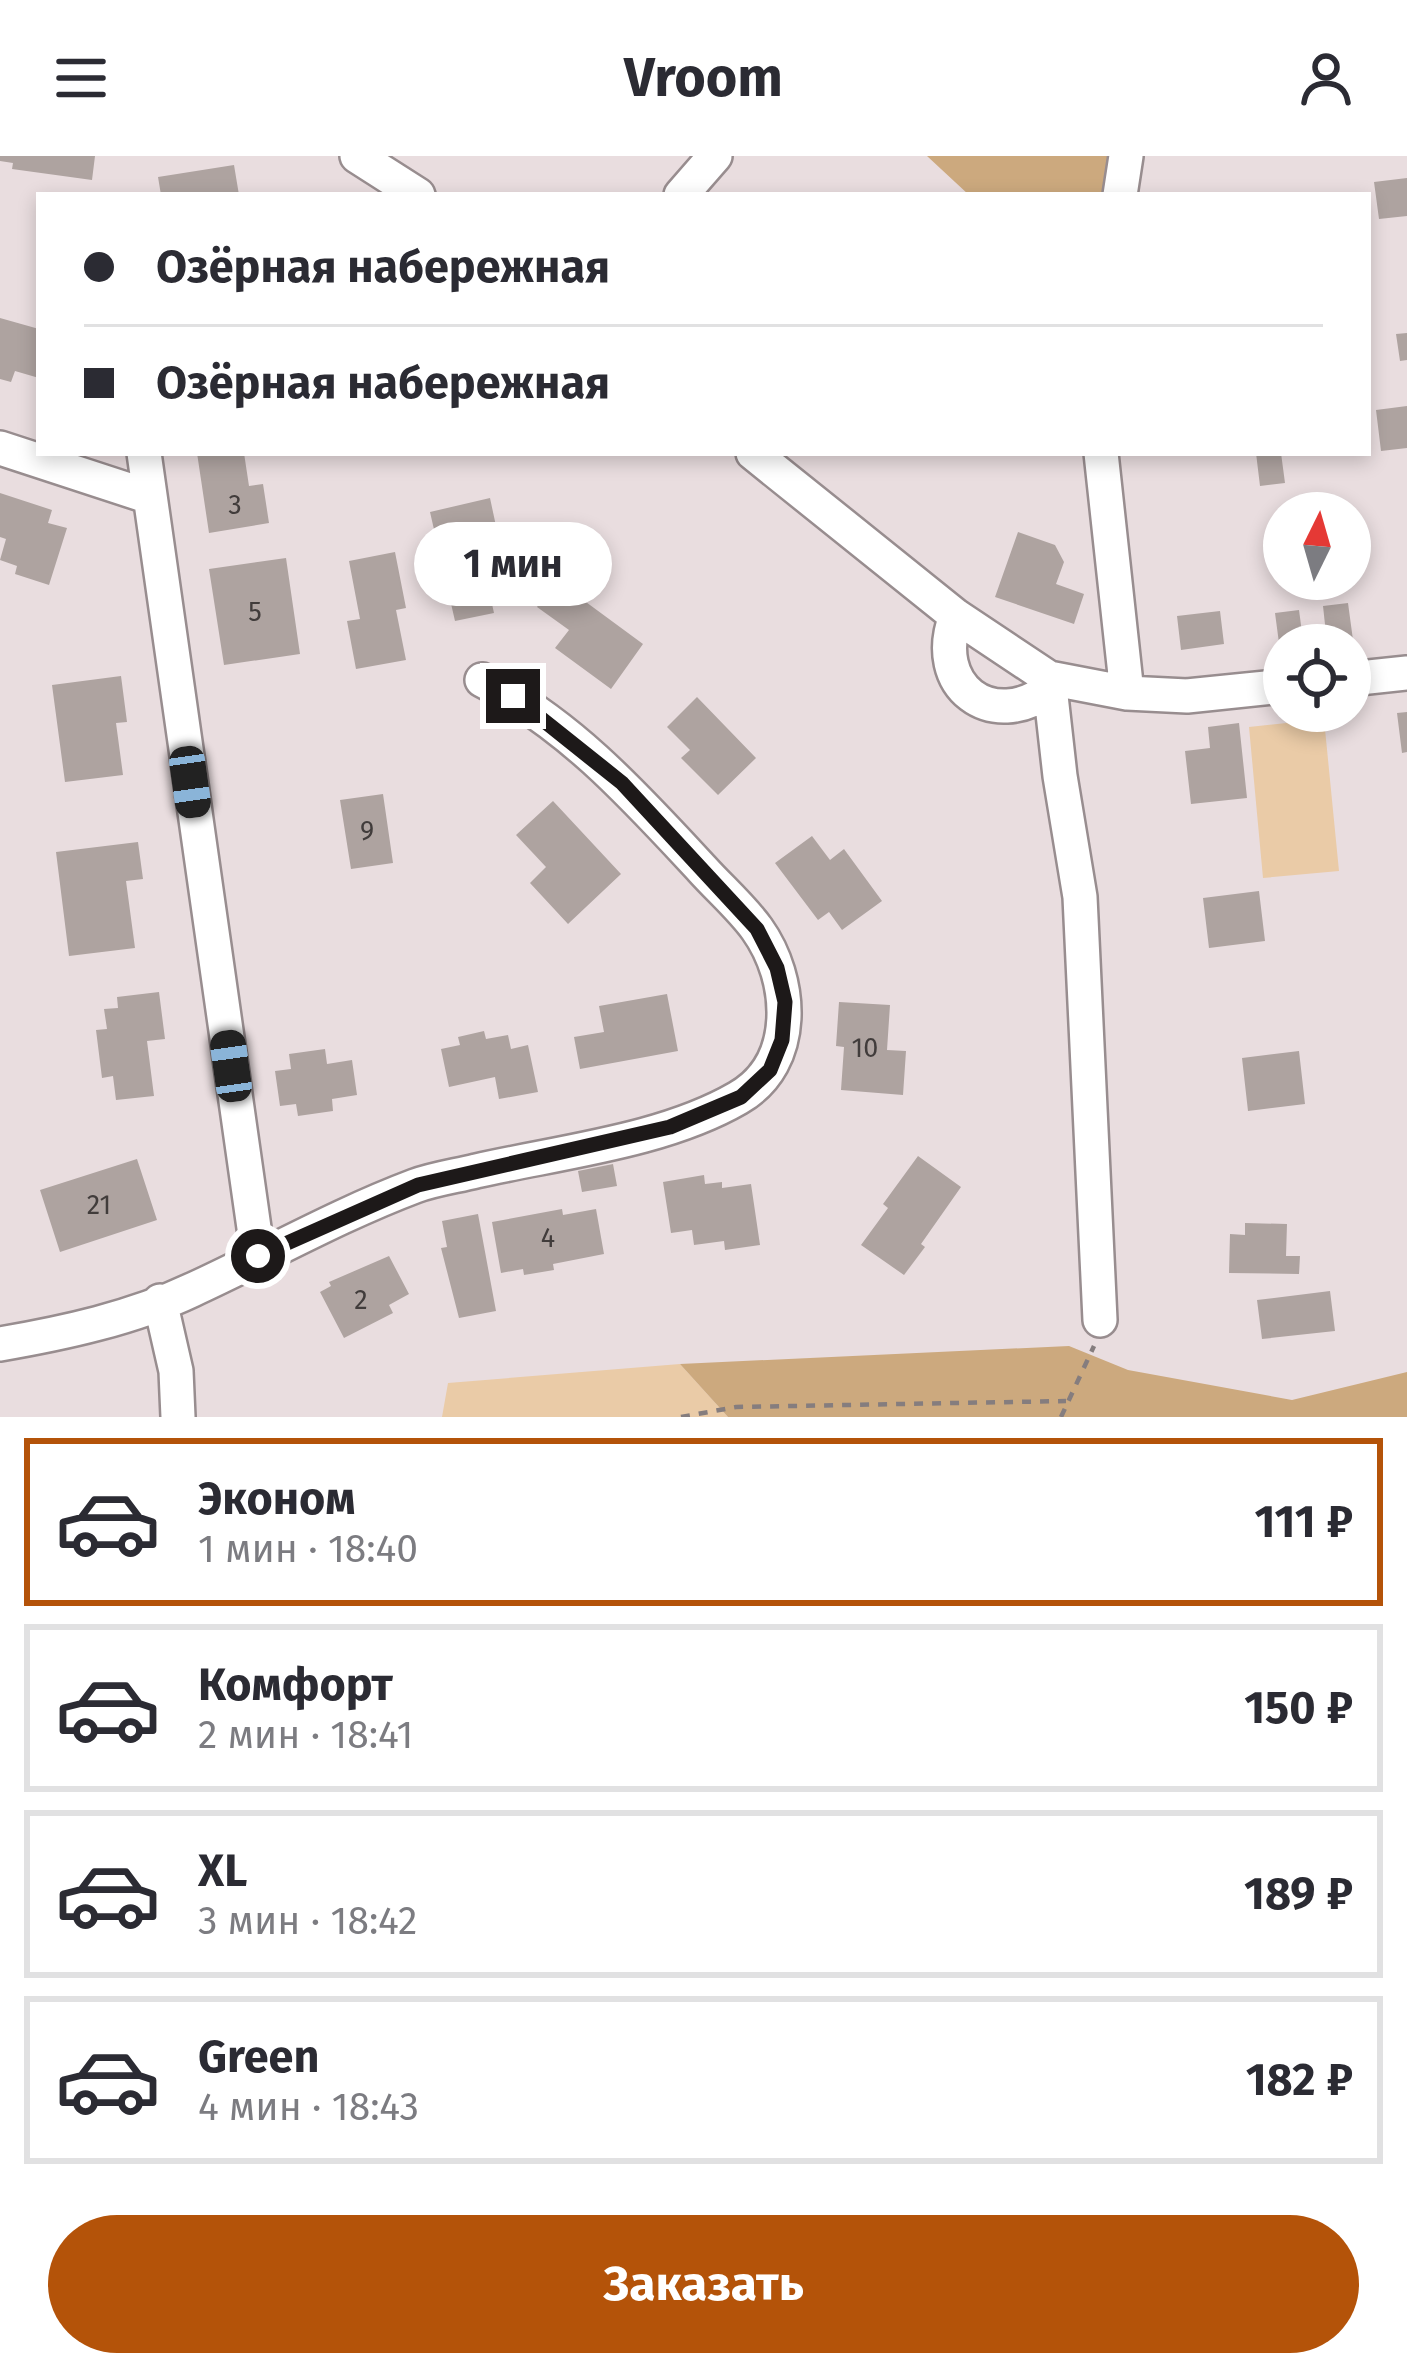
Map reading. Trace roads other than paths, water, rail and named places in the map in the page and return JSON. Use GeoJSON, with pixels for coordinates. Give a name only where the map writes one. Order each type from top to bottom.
{"type":"FeatureCollection","features":[{"type":"Feature","properties":{"kind":"street"},"geometry":{"type":"LineString","coordinates":[[357,156],[413,192]]}},
{"type":"Feature","properties":{"kind":"street"},"geometry":{"type":"LineString","coordinates":[[684,192],[715,156]]}},
{"type":"Feature","properties":{"kind":"street"},"geometry":{"type":"LineString","coordinates":[[1120,192],[1126,156]]}},
{"type":"Feature","properties":{"kind":"street"},"geometry":{"type":"LineString","coordinates":[[0,448],[150,497]]}},
{"type":"Feature","properties":{"kind":"street"},"geometry":{"type":"LineString","coordinates":[[144,456],[258,1256]]}},
{"type":"Feature","properties":{"kind":"street"},"geometry":{"type":"LineString","coordinates":[[757,456],[956,616],[1052,682],[1187,696],[1263,688]]}},
{"type":"Feature","properties":{"kind":"street"},"geometry":{"type":"LineString","coordinates":[[1101,456],[1127,693]]}},
{"type":"Feature","properties":{"kind":"street"},"geometry":{"type":"LineString","coordinates":[[956,616],[947,638],[948,663],[960,688],[992,704],[1013,706],[1036,699],[1052,682]]}},
{"type":"Feature","properties":{"kind":"street"},"geometry":{"type":"LineString","coordinates":[[1371,677],[1407,673]]}},
{"type":"Feature","properties":{"kind":"street"},"geometry":{"type":"LineString","coordinates":[[0,1344],[64,1333],[189,1292],[418,1185],[670,1127],[741,1097],[770,1070],[782,1040],[785,1002],[777,968],[757,929],[622,783],[513,696],[482,680]]}},
{"type":"Feature","properties":{"kind":"street"},"geometry":{"type":"LineString","coordinates":[[1052,682],[1060,776],[1080,897],[1100,1320]]}},
{"type":"Feature","properties":{"kind":"street"},"geometry":{"type":"LineString","coordinates":[[160,1301],[176,1371],[178,1417]]}}]}
